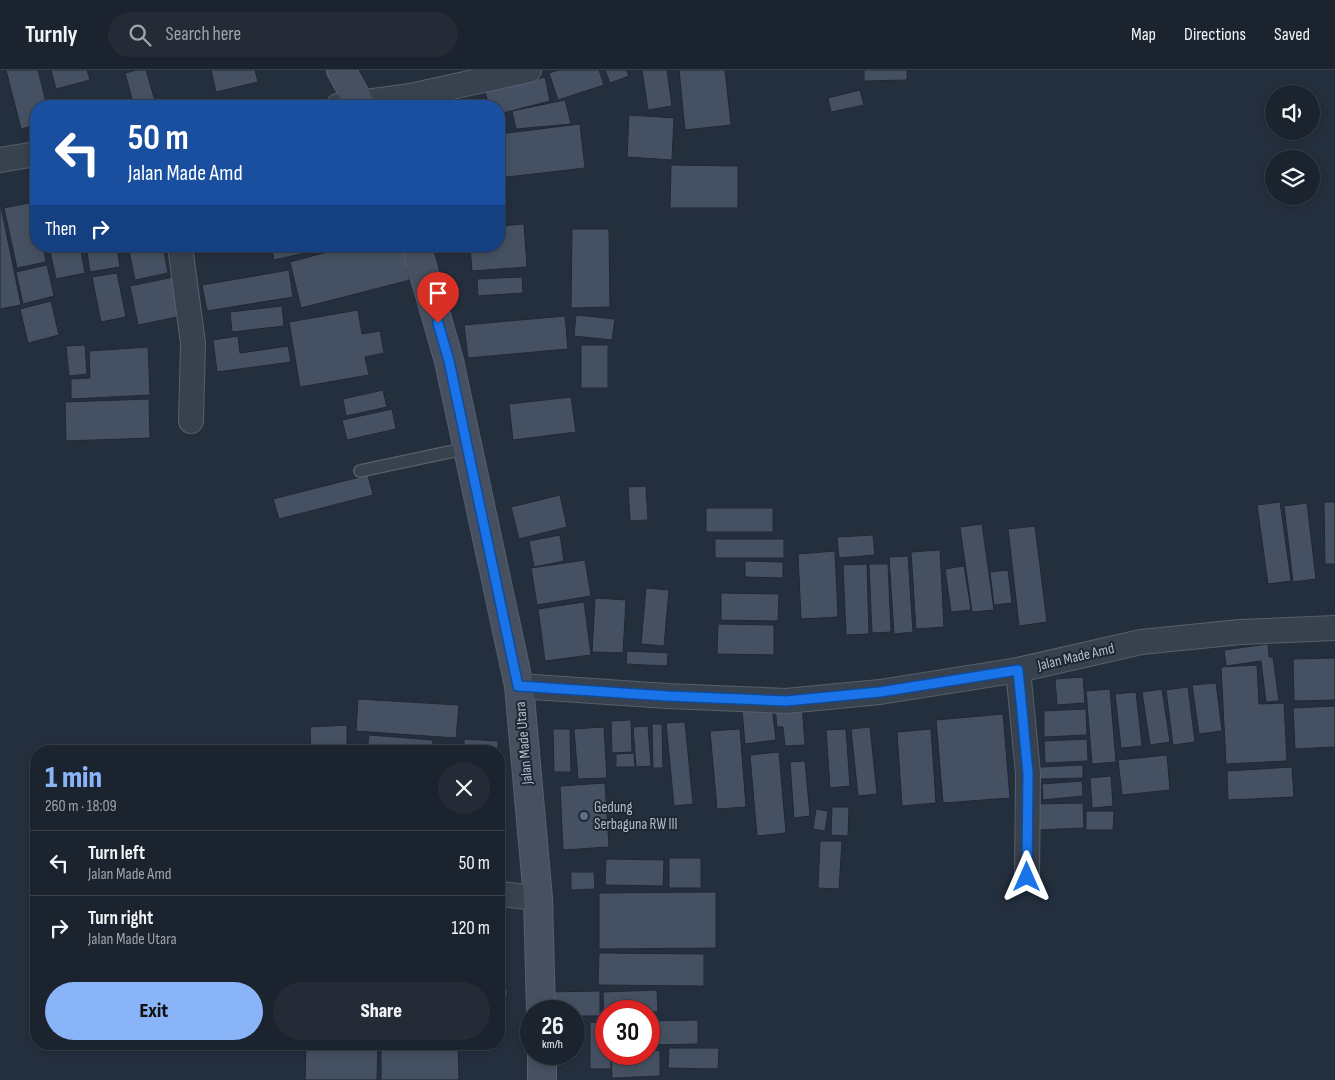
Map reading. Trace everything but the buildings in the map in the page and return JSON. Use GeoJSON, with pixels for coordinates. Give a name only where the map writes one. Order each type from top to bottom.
{"type":"FeatureCollection","features":[{"type":"Feature","properties":{"kind":"street"},"geometry":{"type":"LineString","coordinates":[[341,70],[351,100]]}},
{"type":"Feature","properties":{"kind":"street"},"geometry":{"type":"LineString","coordinates":[[385,100],[529,70]]}},
{"type":"Feature","properties":{"kind":"street"},"geometry":{"type":"LineString","coordinates":[[0,160],[30,155]]}},
{"type":"Feature","properties":{"kind":"street"},"geometry":{"type":"LineString","coordinates":[[181,252],[193,342],[191,421]]}},
{"type":"Feature","properties":{"kind":"street","name":"Jalan Made Utara"},"geometry":{"type":"LineString","coordinates":[[418,252],[449,361],[518,686],[538,898],[541,1000]]}},
{"type":"Feature","properties":{"kind":"street","name":"Jalan Made Amd"},"geometry":{"type":"LineString","coordinates":[[518,686],[667,696],[786,701],[880,692],[1018,670],[1141,642],[1240,632],[1335,628]]}},
{"type":"Feature","properties":{"kind":"street"},"geometry":{"type":"LineString","coordinates":[[1018,670],[1028,773],[1027,877]]}},
{"type":"Feature","properties":{"kind":"street"},"geometry":{"type":"LineString","coordinates":[[505,895],[538,898]]}},
{"type":"Feature","properties":{"kind":"street"},"geometry":{"type":"LineString","coordinates":[[542,1065],[542,1080]]}},
{"type":"Feature","properties":{"kind":"lane"},"geometry":{"type":"LineString","coordinates":[[360,471],[468,448]]}},
{"type":"Feature","properties":{"kind":"place","name":"Gedung Serbaguna RW III"},"geometry":{"type":"Point","coordinates":[584,816]}},
{"type":"Feature","properties":{"kind":"route"},"geometry":{"type":"LineString","coordinates":[[438,323],[449,361],[518,686],[667,696],[786,701],[880,692],[1018,670],[1028,773],[1027,877]]}}]}
